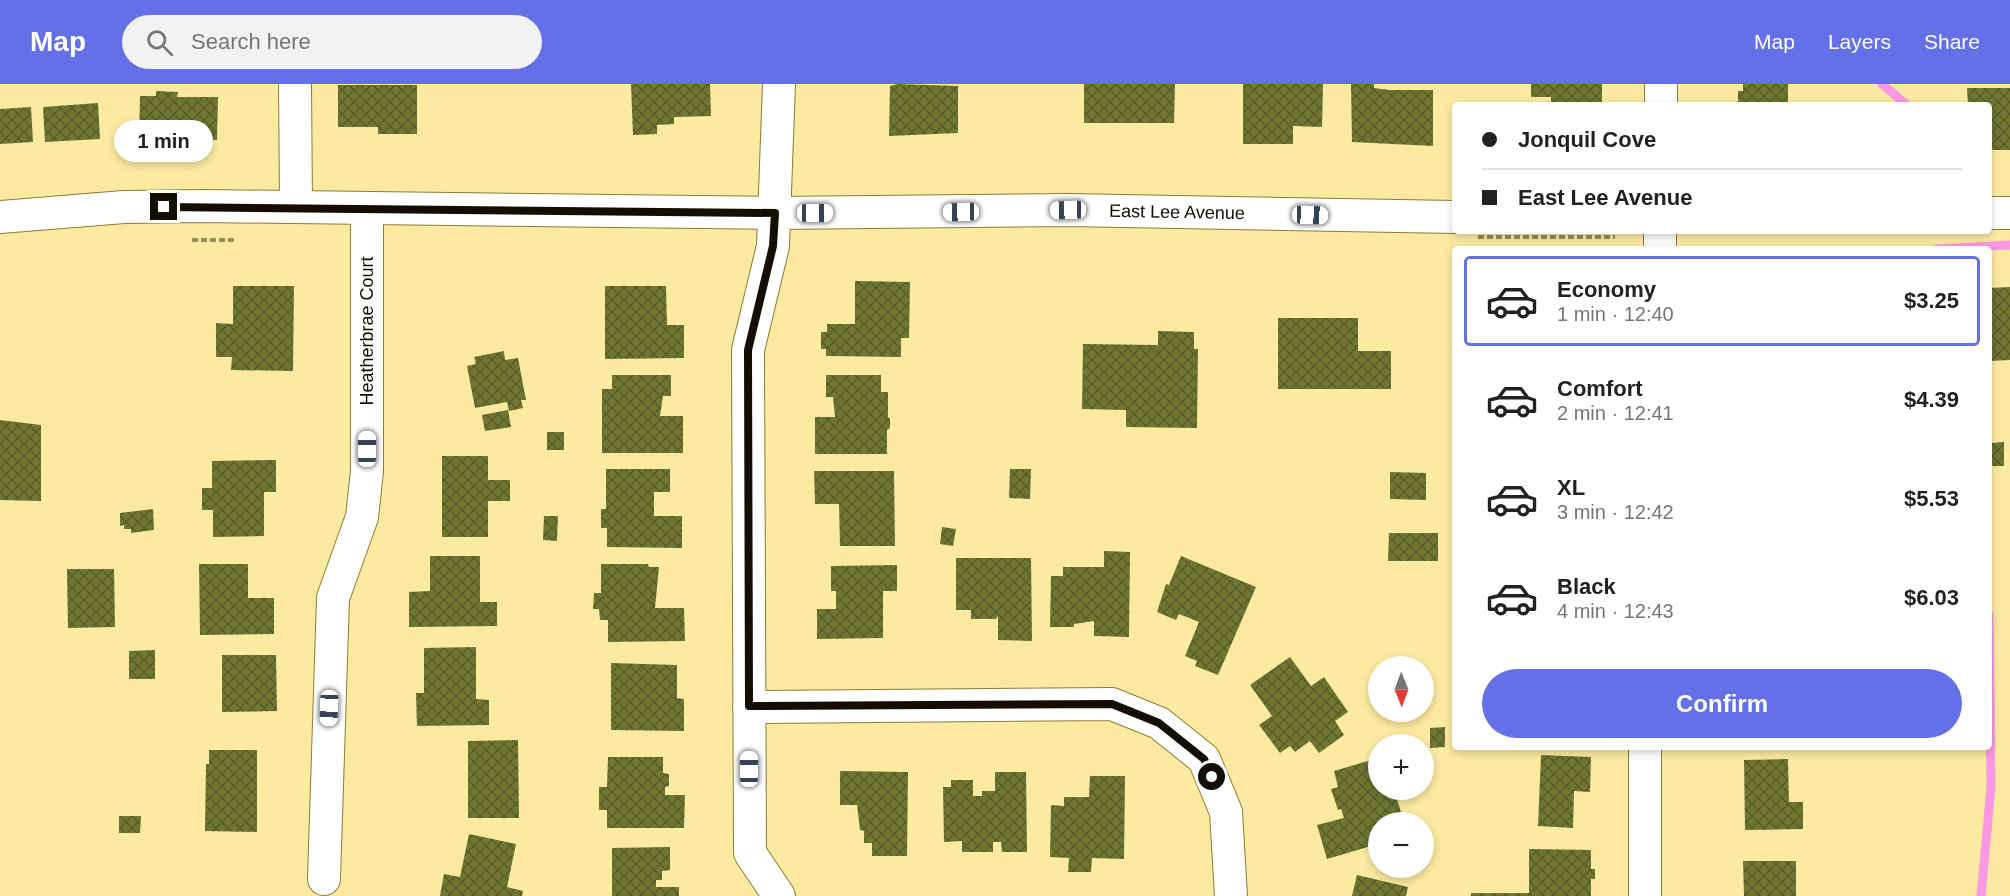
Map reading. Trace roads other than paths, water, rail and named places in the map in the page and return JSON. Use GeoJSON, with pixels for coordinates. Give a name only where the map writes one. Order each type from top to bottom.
{"type":"FeatureCollection","features":[{"type":"Feature","properties":{"kind":"street"},"geometry":{"type":"LineString","coordinates":[[295,84],[296,206]]}},
{"type":"Feature","properties":{"kind":"street"},"geometry":{"type":"LineString","coordinates":[[778,896],[750,853],[748,350],[773,246],[779,84]]}},
{"type":"Feature","properties":{"kind":"street"},"geometry":{"type":"LineString","coordinates":[[1661,84],[1661,102]]}},
{"type":"Feature","properties":{"kind":"street","name":"East Lee Avenue"},"geometry":{"type":"LineString","coordinates":[[0,217],[124,207],[296,206],[775,213],[1068,210],[1452,217]]}},
{"type":"Feature","properties":{"kind":"street","name":"Heatherbrae Court"},"geometry":{"type":"LineString","coordinates":[[324,879],[333,598],[362,517],[367,471],[367,208]]}},
{"type":"Feature","properties":{"kind":"street"},"geometry":{"type":"LineString","coordinates":[[1992,213],[2010,213]]}},
{"type":"Feature","properties":{"kind":"street"},"geometry":{"type":"LineString","coordinates":[[749,706],[1112,704],[1159,723],[1204,759],[1226,812],[1231,896]]}},
{"type":"Feature","properties":{"kind":"street"},"geometry":{"type":"LineString","coordinates":[[1645,750],[1645,896]]}},
{"type":"Feature","properties":{"kind":"waterway"},"geometry":{"type":"LineString","coordinates":[[1882,84],[1903,102]]}},
{"type":"Feature","properties":{"kind":"waterway"},"geometry":{"type":"LineString","coordinates":[[1992,246],[2010,245]]}},
{"type":"Feature","properties":{"kind":"waterway"},"geometry":{"type":"LineString","coordinates":[[1981,896],[1991,787],[1991,750]]}}]}
